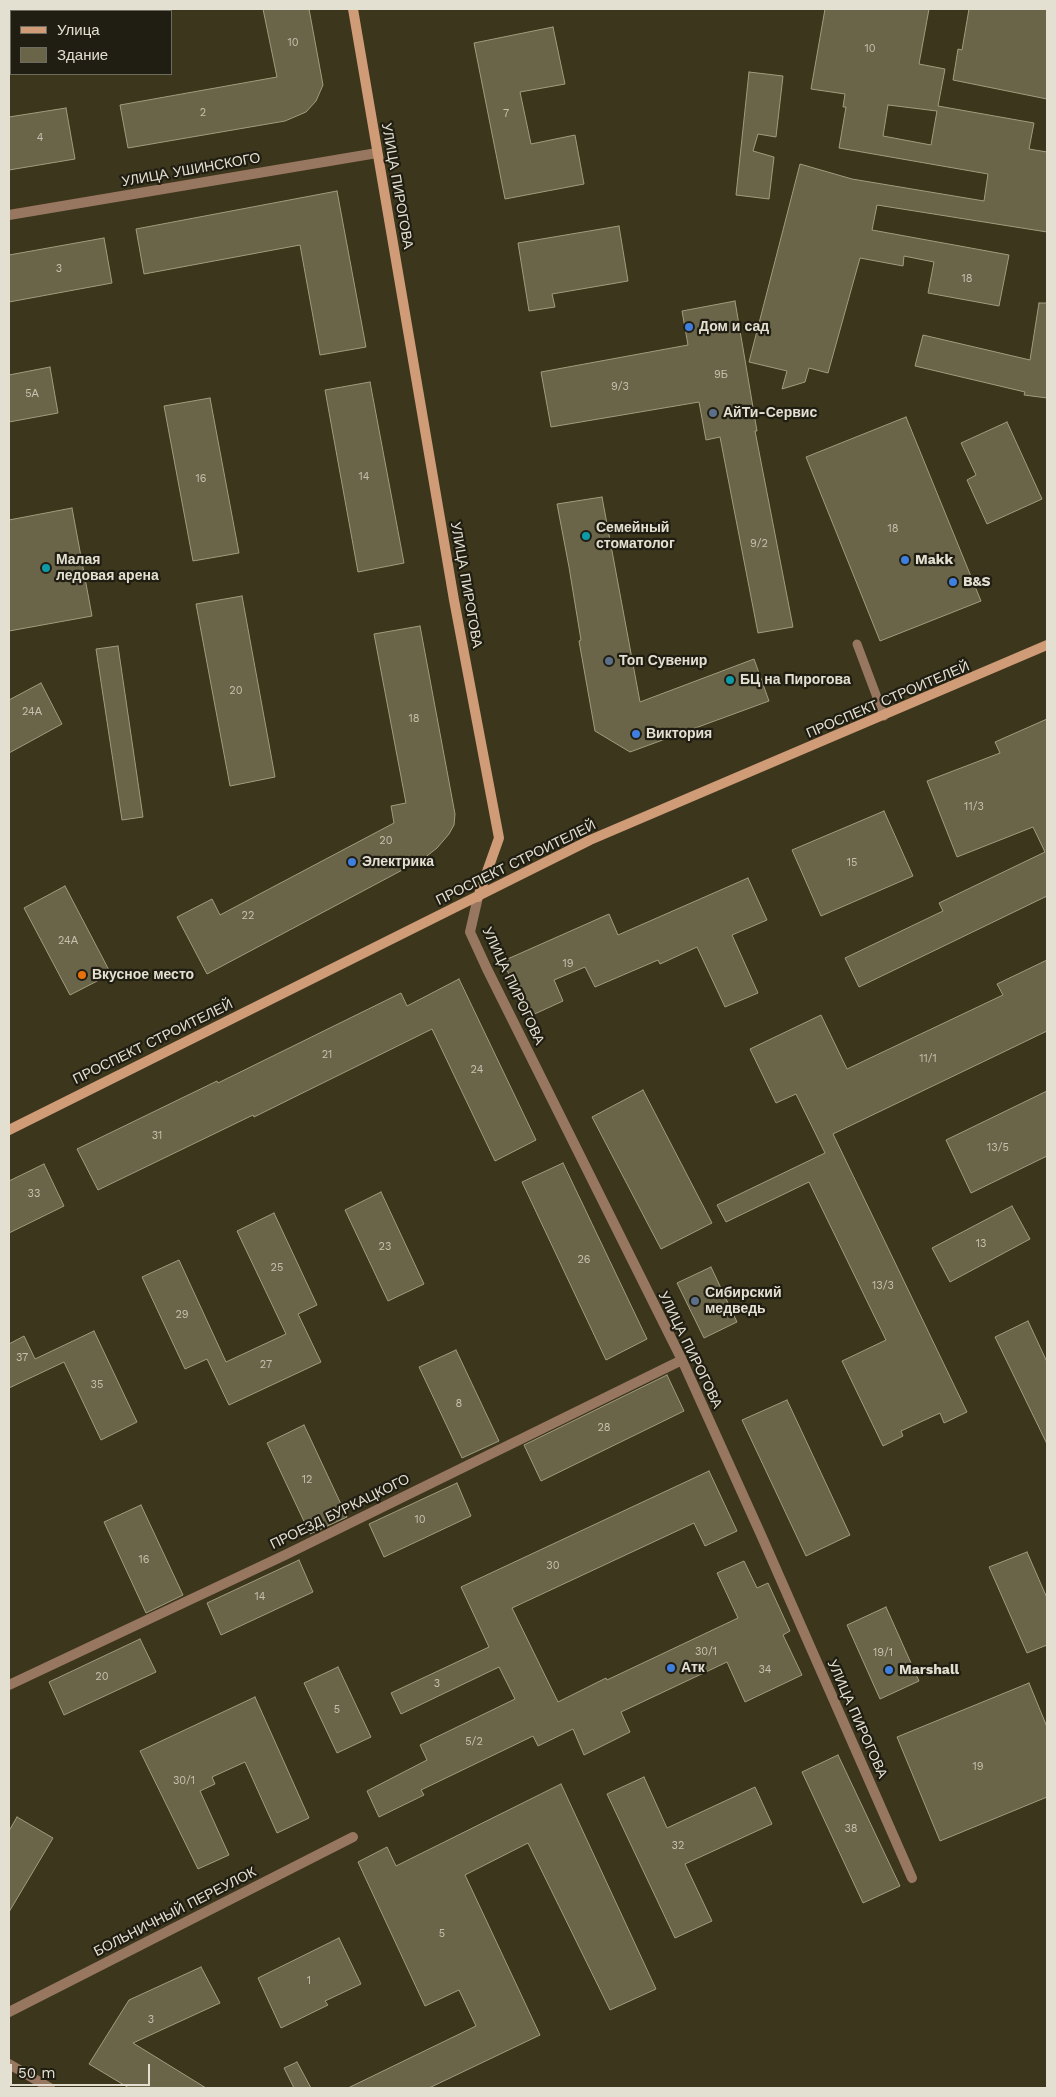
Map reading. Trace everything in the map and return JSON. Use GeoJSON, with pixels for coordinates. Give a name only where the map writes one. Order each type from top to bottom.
{"type":"FeatureCollection","features":[{"type":"Feature","properties":{"kind":"street","name":"УЛИЦА ПИРОГОВА"},"geometry":{"type":"LineString","coordinates":[[352,9],[469,684],[499,838],[478,897],[470,932],[682,1360],[762,1536],[912,1878]]}},
{"type":"Feature","properties":{"kind":"street","name":"УЛИЦА УШИНСКОГО"},"geometry":{"type":"LineString","coordinates":[[9,215],[377,153]]}},
{"type":"Feature","properties":{"kind":"street","name":"ПРОСПЕКТ СТРОИТЕЛЕЙ"},"geometry":{"type":"LineString","coordinates":[[9,1130],[590,840],[1047,645]]}},
{"type":"Feature","properties":{"kind":"street","name":"ПРОЕЗД БУРКАЦКОГО"},"geometry":{"type":"LineString","coordinates":[[9,1686],[286,1555],[682,1360]]}},
{"type":"Feature","properties":{"kind":"street","name":"БОЛЬНИЧНЫЙ ПЕРЕУЛОК"},"geometry":{"type":"LineString","coordinates":[[9,2012],[353,1837]]}},
{"type":"Feature","properties":{"kind":"street"},"geometry":{"type":"LineString","coordinates":[[9,2064],[50,2088]]}},
{"type":"Feature","properties":{"kind":"lane"},"geometry":{"type":"LineString","coordinates":[[858,644],[884,716]]}},
{"type":"Feature","properties":{"kind":"building"},"geometry":{"type":"Polygon","coordinates":[[[263,9],[309,9],[323,85],[316,101],[306,112],[285,121],[128,148],[120,105],[277,77],[263,9]]]}},
{"type":"Feature","properties":{"kind":"building"},"geometry":{"type":"Polygon","coordinates":[[[825,9],[929,9],[919,64],[945,69],[938,106],[1034,123],[1029,149],[1047,152],[1047,232],[877,205],[872,230],[1009,255],[999,306],[928,293],[934,262],[904,256],[903,266],[860,258],[828,373],[809,368],[805,382],[782,389],[787,371],[749,362],[800,164],[852,179],[984,201],[988,174],[839,148],[846,107],[843,107],[845,94],[811,89],[825,9]],[[888,105],[883,136],[931,145],[937,111],[888,105]]]}},
{"type":"Feature","properties":{"kind":"building"},"geometry":{"type":"Polygon","coordinates":[[[969,9],[1047,9],[1047,99],[953,80],[958,49],[962,50],[969,9]]]}},
{"type":"Feature","properties":{"kind":"building"},"geometry":{"type":"Polygon","coordinates":[[[553,27],[565,84],[520,92],[531,144],[575,135],[584,184],[505,199],[474,43],[553,27]]]}},
{"type":"Feature","properties":{"kind":"building"},"geometry":{"type":"Polygon","coordinates":[[[749,72],[783,76],[776,137],[758,134],[753,151],[774,157],[769,199],[736,195],[749,72]]]}},
{"type":"Feature","properties":{"kind":"building"},"geometry":{"type":"Polygon","coordinates":[[[66,108],[75,159],[9,170],[9,117],[66,108]]]}},
{"type":"Feature","properties":{"kind":"building"},"geometry":{"type":"Polygon","coordinates":[[[337,191],[366,347],[320,355],[300,245],[144,274],[136,229],[337,191]]]}},
{"type":"Feature","properties":{"kind":"building"},"geometry":{"type":"Polygon","coordinates":[[[619,226],[628,281],[552,294],[555,307],[529,311],[518,243],[619,226]]]}},
{"type":"Feature","properties":{"kind":"building"},"geometry":{"type":"Polygon","coordinates":[[[104,238],[112,283],[9,302],[9,255],[104,238]]]}},
{"type":"Feature","properties":{"kind":"building"},"geometry":{"type":"Polygon","coordinates":[[[735,301],[757,431],[755,431],[793,627],[758,633],[720,437],[706,440],[699,402],[551,427],[541,372],[688,345],[682,311],[735,301]]]}},
{"type":"Feature","properties":{"kind":"building"},"geometry":{"type":"Polygon","coordinates":[[[1039,303],[1047,303],[1047,398],[1024,395],[1025,392],[915,366],[923,335],[1030,360],[1039,303]]]}},
{"type":"Feature","properties":{"kind":"building"},"geometry":{"type":"Polygon","coordinates":[[[50,367],[58,413],[9,422],[9,375],[50,367]]]}},
{"type":"Feature","properties":{"kind":"building"},"geometry":{"type":"Polygon","coordinates":[[[370,382],[404,563],[358,572],[325,390],[370,382]]]}},
{"type":"Feature","properties":{"kind":"building"},"geometry":{"type":"Polygon","coordinates":[[[210,398],[239,553],[193,561],[164,406],[210,398]]]}},
{"type":"Feature","properties":{"kind":"building"},"geometry":{"type":"Polygon","coordinates":[[[906,417],[981,601],[880,641],[806,457],[906,417]]]}},
{"type":"Feature","properties":{"kind":"building"},"geometry":{"type":"Polygon","coordinates":[[[1007,422],[1042,499],[987,524],[967,480],[976,475],[961,443],[1007,422]]]}},
{"type":"Feature","properties":{"kind":"building","name":"БЦ на Пирогова"},"geometry":{"type":"Polygon","coordinates":[[[602,497],[640,702],[754,659],[769,701],[630,752],[595,731],[557,504],[602,497]]]}},
{"type":"Feature","properties":{"kind":"building","name":"Малая ледовая арена"},"geometry":{"type":"Polygon","coordinates":[[[72,508],[92,616],[9,631],[9,520],[72,508]]]}},
{"type":"Feature","properties":{"kind":"building"},"geometry":{"type":"Polygon","coordinates":[[[242,596],[275,777],[230,786],[196,604],[242,596]]]}},
{"type":"Feature","properties":{"kind":"building"},"geometry":{"type":"Polygon","coordinates":[[[420,626],[455,814],[454,825],[449,834],[437,848],[423,859],[207,974],[177,917],[212,899],[220,915],[394,823],[391,806],[406,803],[374,634],[420,626]]]}},
{"type":"Feature","properties":{"kind":"building"},"geometry":{"type":"Polygon","coordinates":[[[118,646],[143,817],[122,820],[96,649],[118,646]]]}},
{"type":"Feature","properties":{"kind":"building"},"geometry":{"type":"Polygon","coordinates":[[[41,683],[62,724],[9,753],[9,700],[41,683]]]}},
{"type":"Feature","properties":{"kind":"building"},"geometry":{"type":"Polygon","coordinates":[[[1047,719],[1047,896],[859,987],[845,958],[943,911],[939,903],[1045,852],[1033,827],[957,857],[927,781],[1000,753],[995,742],[1047,719]]]}},
{"type":"Feature","properties":{"kind":"building"},"geometry":{"type":"Polygon","coordinates":[[[884,811],[913,876],[821,916],[792,850],[884,811]]]}},
{"type":"Feature","properties":{"kind":"building"},"geometry":{"type":"Polygon","coordinates":[[[748,878],[767,920],[732,935],[758,993],[725,1007],[697,947],[660,964],[658,960],[595,987],[585,967],[554,980],[563,1001],[528,1017],[503,961],[609,914],[618,935],[748,878]]]}},
{"type":"Feature","properties":{"kind":"building"},"geometry":{"type":"Polygon","coordinates":[[[65,886],[111,974],[70,995],[24,908],[65,886]]]}},
{"type":"Feature","properties":{"kind":"building"},"geometry":{"type":"Polygon","coordinates":[[[1047,960],[1047,1031],[833,1134],[967,1412],[944,1423],[940,1413],[901,1431],[903,1436],[883,1446],[842,1361],[886,1340],[809,1182],[726,1222],[717,1205],[825,1153],[796,1094],[776,1103],[750,1049],[821,1015],[847,1069],[1003,995],[997,984],[1047,960]]]}},
{"type":"Feature","properties":{"kind":"building"},"geometry":{"type":"Polygon","coordinates":[[[459,979],[536,1140],[495,1161],[432,1029],[254,1117],[253,1115],[98,1190],[77,1149],[217,1081],[218,1083],[401,993],[407,1006],[459,979]]]}},
{"type":"Feature","properties":{"kind":"building"},"geometry":{"type":"Polygon","coordinates":[[[643,1090],[712,1223],[661,1249],[592,1117],[643,1090]]]}},
{"type":"Feature","properties":{"kind":"building"},"geometry":{"type":"Polygon","coordinates":[[[1047,1091],[1047,1156],[971,1193],[946,1140],[1047,1091]]]}},
{"type":"Feature","properties":{"kind":"building"},"geometry":{"type":"Polygon","coordinates":[[[563,1163],[647,1339],[606,1360],[522,1182],[563,1163]]]}},
{"type":"Feature","properties":{"kind":"building"},"geometry":{"type":"Polygon","coordinates":[[[44,1164],[64,1206],[9,1233],[9,1181],[44,1164]]]}},
{"type":"Feature","properties":{"kind":"building"},"geometry":{"type":"Polygon","coordinates":[[[381,1192],[424,1284],[388,1301],[345,1210],[381,1192]]]}},
{"type":"Feature","properties":{"kind":"building"},"geometry":{"type":"Polygon","coordinates":[[[1012,1206],[1030,1239],[950,1282],[932,1248],[1012,1206]]]}},
{"type":"Feature","properties":{"kind":"building"},"geometry":{"type":"Polygon","coordinates":[[[274,1213],[317,1305],[298,1314],[321,1362],[229,1405],[207,1359],[185,1369],[142,1277],[179,1260],[226,1362],[286,1334],[237,1231],[274,1213]]]}},
{"type":"Feature","properties":{"kind":"building"},"geometry":{"type":"Polygon","coordinates":[[[711,1267],[737,1322],[704,1338],[677,1283],[711,1267]]]}},
{"type":"Feature","properties":{"kind":"building"},"geometry":{"type":"Polygon","coordinates":[[[1028,1321],[1047,1362],[1047,1444],[995,1337],[1028,1321]]]}},
{"type":"Feature","properties":{"kind":"building"},"geometry":{"type":"Polygon","coordinates":[[[94,1331],[137,1422],[101,1440],[64,1362],[9,1388],[9,1344],[24,1336],[35,1359],[94,1331]]]}},
{"type":"Feature","properties":{"kind":"building"},"geometry":{"type":"Polygon","coordinates":[[[456,1350],[499,1441],[462,1458],[419,1367],[456,1350]]]}},
{"type":"Feature","properties":{"kind":"building"},"geometry":{"type":"Polygon","coordinates":[[[667,1375],[684,1411],[541,1481],[524,1445],[667,1375]]]}},
{"type":"Feature","properties":{"kind":"building"},"geometry":{"type":"Polygon","coordinates":[[[787,1400],[850,1535],[806,1556],[742,1420],[787,1400]]]}},
{"type":"Feature","properties":{"kind":"building"},"geometry":{"type":"Polygon","coordinates":[[[304,1425],[347,1517],[310,1534],[267,1443],[304,1425]]]}},
{"type":"Feature","properties":{"kind":"building"},"geometry":{"type":"Polygon","coordinates":[[[709,1471],[737,1531],[705,1546],[694,1523],[512,1608],[558,1702],[738,1618],[717,1573],[744,1561],[757,1588],[768,1583],[790,1631],[783,1635],[802,1675],[745,1702],[727,1662],[621,1712],[630,1732],[584,1755],[573,1729],[538,1746],[533,1736],[421,1790],[424,1795],[379,1817],[367,1791],[427,1760],[420,1745],[515,1699],[499,1667],[401,1714],[391,1693],[489,1647],[461,1587],[709,1471]]]}},
{"type":"Feature","properties":{"kind":"building"},"geometry":{"type":"Polygon","coordinates":[[[457,1483],[471,1516],[384,1557],[369,1524],[457,1483]]]}},
{"type":"Feature","properties":{"kind":"building"},"geometry":{"type":"Polygon","coordinates":[[[141,1505],[183,1595],[146,1613],[104,1522],[141,1505]]]}},
{"type":"Feature","properties":{"kind":"building"},"geometry":{"type":"Polygon","coordinates":[[[1027,1552],[1047,1598],[1047,1645],[1027,1653],[989,1567],[1027,1552]]]}},
{"type":"Feature","properties":{"kind":"building"},"geometry":{"type":"Polygon","coordinates":[[[299,1560],[313,1592],[221,1635],[207,1603],[299,1560]]]}},
{"type":"Feature","properties":{"kind":"building"},"geometry":{"type":"Polygon","coordinates":[[[886,1607],[919,1681],[880,1699],[847,1625],[886,1607]]]}},
{"type":"Feature","properties":{"kind":"building"},"geometry":{"type":"Polygon","coordinates":[[[140,1639],[156,1672],[64,1715],[49,1682],[140,1639]]]}},
{"type":"Feature","properties":{"kind":"building"},"geometry":{"type":"Polygon","coordinates":[[[338,1667],[371,1737],[337,1753],[304,1683],[338,1667]]]}},
{"type":"Feature","properties":{"kind":"building"},"geometry":{"type":"Polygon","coordinates":[[[1029,1683],[1047,1727],[1047,1797],[940,1841],[897,1737],[1029,1683]]]}},
{"type":"Feature","properties":{"kind":"building"},"geometry":{"type":"Polygon","coordinates":[[[255,1697],[309,1818],[277,1833],[245,1762],[212,1777],[215,1784],[200,1791],[229,1855],[198,1869],[140,1751],[255,1697]]]}},
{"type":"Feature","properties":{"kind":"building"},"geometry":{"type":"Polygon","coordinates":[[[838,1755],[900,1886],[863,1903],[802,1772],[838,1755]]]}},
{"type":"Feature","properties":{"kind":"building"},"geometry":{"type":"Polygon","coordinates":[[[644,1777],[667,1828],[755,1787],[772,1824],[685,1864],[712,1921],[675,1938],[607,1794],[644,1777]]]}},
{"type":"Feature","properties":{"kind":"building"},"geometry":{"type":"Polygon","coordinates":[[[561,1784],[656,1989],[610,2010],[528,1843],[465,1875],[540,2035],[429,2088],[348,2088],[476,2026],[459,1990],[425,2006],[358,1862],[387,1847],[396,1866],[561,1784]]]}},
{"type":"Feature","properties":{"kind":"building"},"geometry":{"type":"Polygon","coordinates":[[[17,1817],[53,1838],[9,1912],[9,1831],[17,1817]]]}},
{"type":"Feature","properties":{"kind":"building"},"geometry":{"type":"Polygon","coordinates":[[[339,1938],[361,1984],[325,2001],[328,2005],[281,2028],[258,1978],[339,1938]]]}},
{"type":"Feature","properties":{"kind":"building"},"geometry":{"type":"Polygon","coordinates":[[[201,1967],[220,2003],[133,2043],[206,2088],[129,2088],[89,2064],[129,2000],[201,1967]]]}},
{"type":"Feature","properties":{"kind":"building"},"geometry":{"type":"Polygon","coordinates":[[[297,2062],[311,2088],[294,2088],[284,2068],[297,2062]]]}},
{"type":"Feature","properties":{"kind":"place","name":"Дом и сад"},"geometry":{"type":"Point","coordinates":[689,327]}},
{"type":"Feature","properties":{"kind":"place","name":"АйТи-Сервис"},"geometry":{"type":"Point","coordinates":[713,413]}},
{"type":"Feature","properties":{"kind":"place","name":"Семейный стоматолог"},"geometry":{"type":"Point","coordinates":[586,536]}},
{"type":"Feature","properties":{"kind":"place","name":"Makk"},"geometry":{"type":"Point","coordinates":[905,560]}},
{"type":"Feature","properties":{"kind":"place","name":"Малая ледовая арена"},"geometry":{"type":"Point","coordinates":[46,568]}},
{"type":"Feature","properties":{"kind":"place","name":"B&S"},"geometry":{"type":"Point","coordinates":[953,582]}},
{"type":"Feature","properties":{"kind":"place","name":"Топ Сувенир"},"geometry":{"type":"Point","coordinates":[609,661]}},
{"type":"Feature","properties":{"kind":"place","name":"БЦ на Пирогова"},"geometry":{"type":"Point","coordinates":[730,680]}},
{"type":"Feature","properties":{"kind":"place","name":"Виктория"},"geometry":{"type":"Point","coordinates":[636,734]}},
{"type":"Feature","properties":{"kind":"place","name":"Электрика"},"geometry":{"type":"Point","coordinates":[352,862]}},
{"type":"Feature","properties":{"kind":"place","name":"Вкусное место"},"geometry":{"type":"Point","coordinates":[82,975]}},
{"type":"Feature","properties":{"kind":"place","name":"Сибирский медведь"},"geometry":{"type":"Point","coordinates":[695,1301]}},
{"type":"Feature","properties":{"kind":"place","name":"Атк"},"geometry":{"type":"Point","coordinates":[671,1668]}},
{"type":"Feature","properties":{"kind":"place","name":"Marshall"},"geometry":{"type":"Point","coordinates":[889,1670]}}]}
